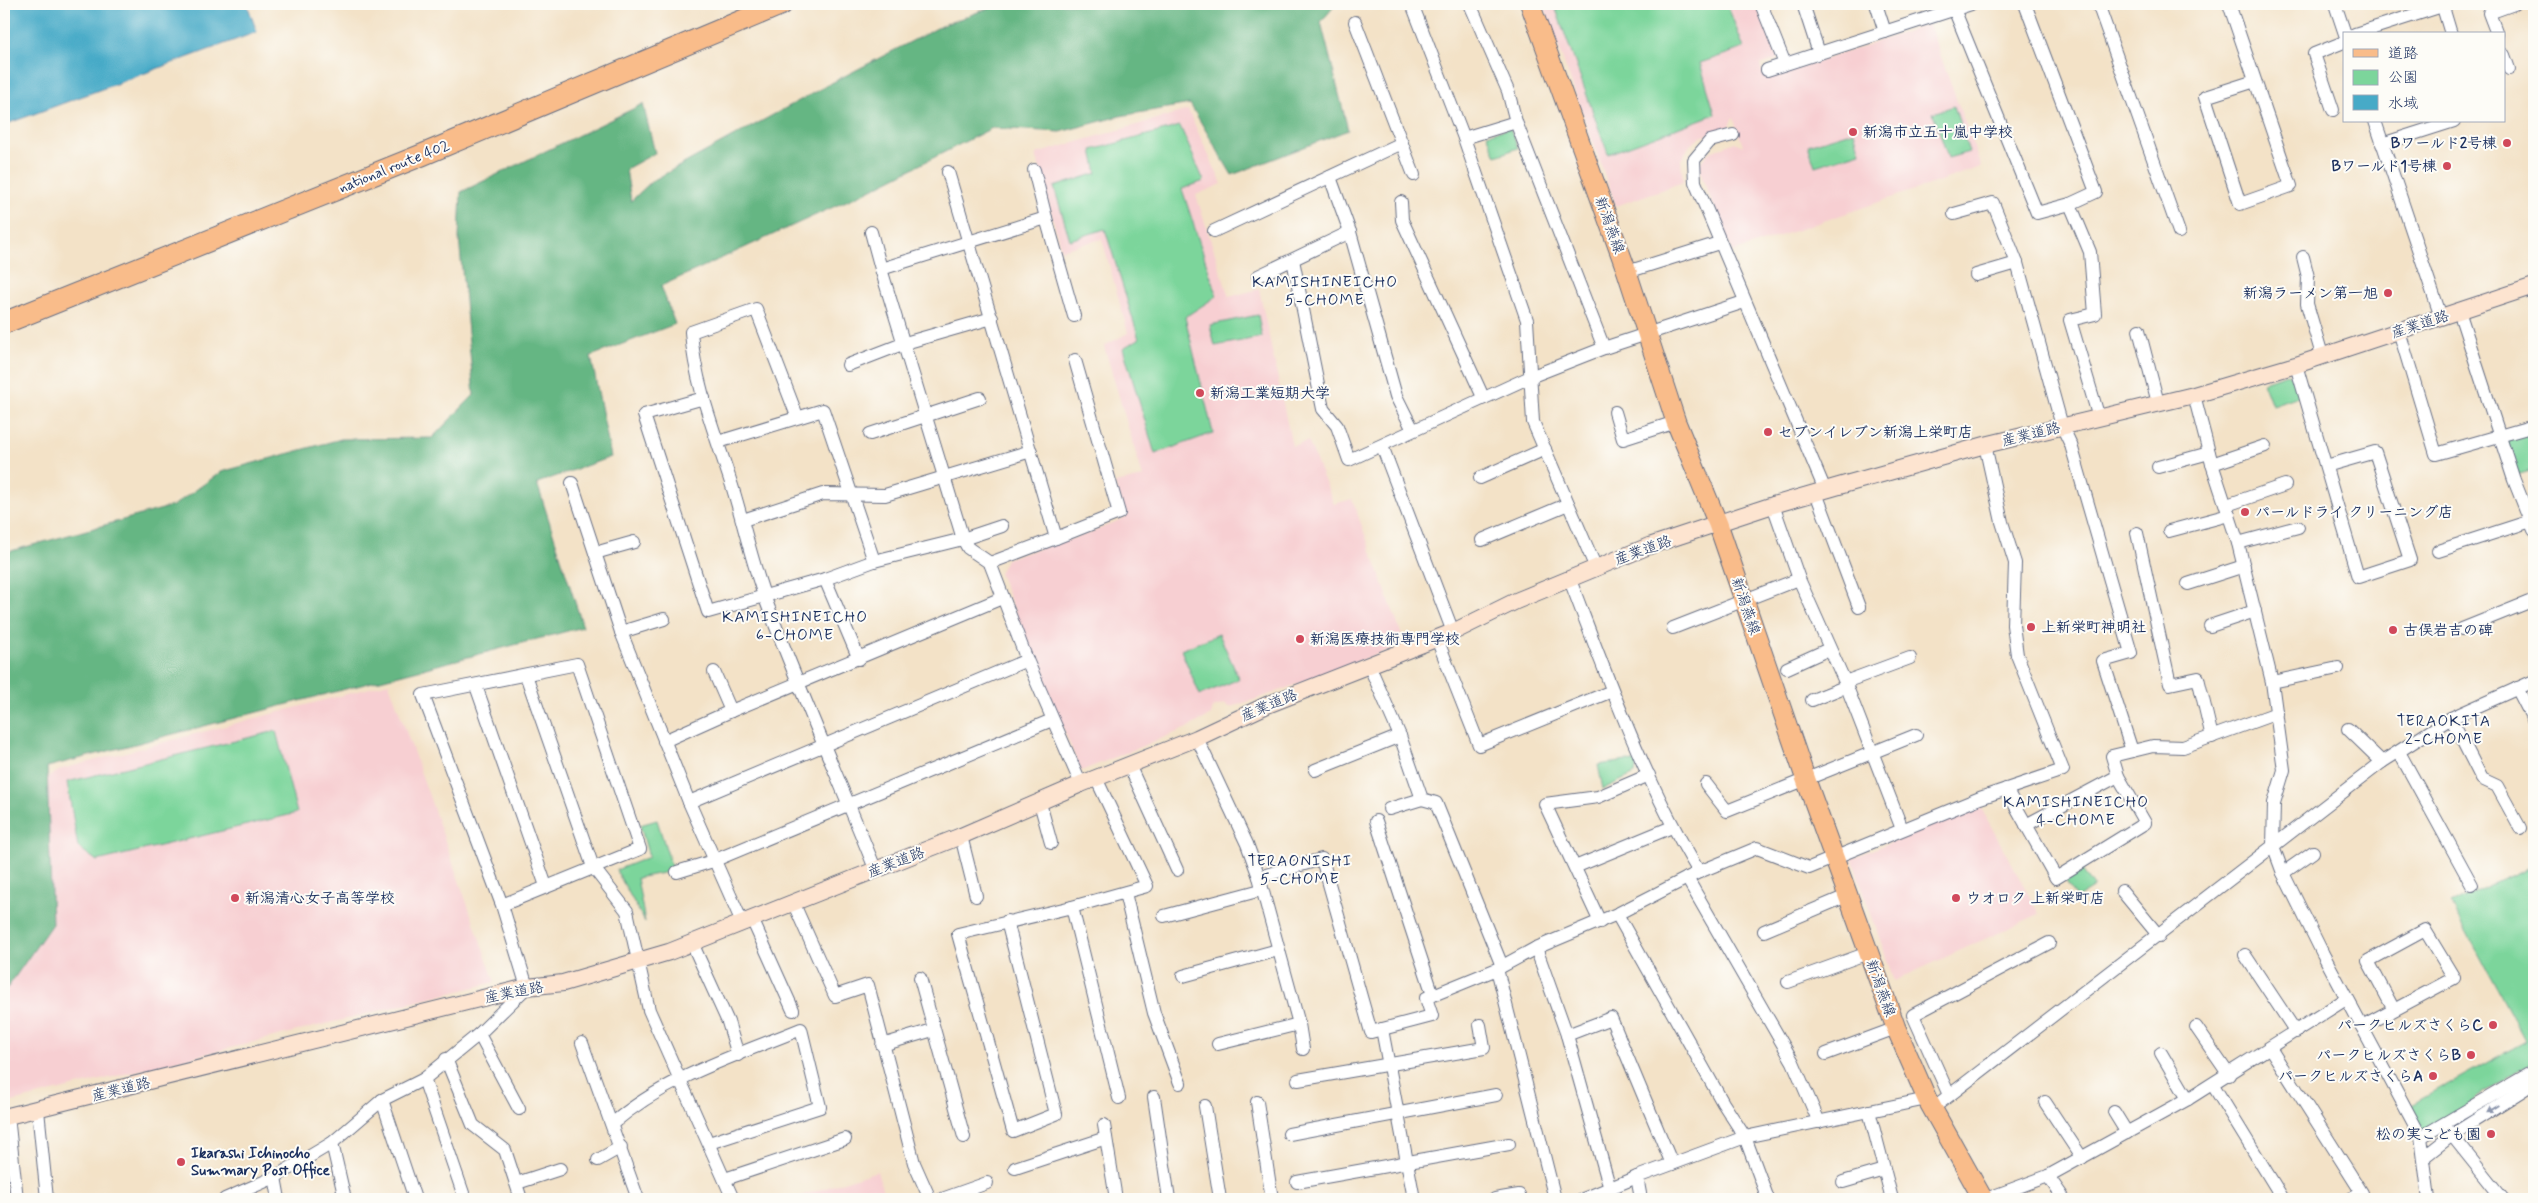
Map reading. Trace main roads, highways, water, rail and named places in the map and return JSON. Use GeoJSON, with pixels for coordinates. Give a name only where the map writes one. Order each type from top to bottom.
{"type":"FeatureCollection","features":[{"type":"Feature","properties":{"kind":"highway","name":"national route 402"},"geometry":{"type":"LineString","coordinates":[[4,323],[422,155],[782,4]]}},
{"type":"Feature","properties":{"kind":"main road","name":"新潟燕線"},"geometry":{"type":"LineString","coordinates":[[1530,4],[1627,272],[1676,422],[1718,524],[1806,780],[1896,1028],[1930,1104],[1985,1199]]}},
{"type":"Feature","properties":{"kind":"water"},"geometry":{"type":"Polygon","coordinates":[[[4,4],[247,4],[257,32],[4,125],[4,4]]]}},
{"type":"Feature","properties":{"kind":"place","name":"新潟市立五十嵐中学校"},"geometry":{"type":"Point","coordinates":[1853,132]}},
{"type":"Feature","properties":{"kind":"place","name":"Bワールド2号棟"},"geometry":{"type":"Point","coordinates":[2507,143]}},
{"type":"Feature","properties":{"kind":"place","name":"Bワールド1号棟"},"geometry":{"type":"Point","coordinates":[2447,166]}},
{"type":"Feature","properties":{"kind":"place","name":"新潟ラーメン第一旭"},"geometry":{"type":"Point","coordinates":[2388,293]}},
{"type":"Feature","properties":{"kind":"place","name":"新潟工業短期大学"},"geometry":{"type":"Point","coordinates":[1200,393]}},
{"type":"Feature","properties":{"kind":"place","name":"セブンイレブン新潟上栄町店"},"geometry":{"type":"Point","coordinates":[1768,432]}},
{"type":"Feature","properties":{"kind":"place","name":"パールドライ クリーニング店"},"geometry":{"type":"Point","coordinates":[2245,512]}},
{"type":"Feature","properties":{"kind":"place","name":"上新栄町神明社"},"geometry":{"type":"Point","coordinates":[2031,627]}},
{"type":"Feature","properties":{"kind":"place","name":"古俣岩吉の碑"},"geometry":{"type":"Point","coordinates":[2393,630]}},
{"type":"Feature","properties":{"kind":"place","name":"新潟医療技術専門学校"},"geometry":{"type":"Point","coordinates":[1300,639]}},
{"type":"Feature","properties":{"kind":"place","name":"新潟清心女子高等学校"},"geometry":{"type":"Point","coordinates":[235,898]}},
{"type":"Feature","properties":{"kind":"place","name":"ウオロク 上新栄町店"},"geometry":{"type":"Point","coordinates":[1956,898]}},
{"type":"Feature","properties":{"kind":"place","name":"パークヒルズさくらC"},"geometry":{"type":"Point","coordinates":[2493,1025]}},
{"type":"Feature","properties":{"kind":"place","name":"パークヒルズさくらB"},"geometry":{"type":"Point","coordinates":[2471,1055]}},
{"type":"Feature","properties":{"kind":"place","name":"パークヒルズさくらA"},"geometry":{"type":"Point","coordinates":[2433,1076]}},
{"type":"Feature","properties":{"kind":"place","name":"松の実こども園"},"geometry":{"type":"Point","coordinates":[2491,1134]}},
{"type":"Feature","properties":{"kind":"place","name":"Ikarashi Ichinocho Summary Post Office"},"geometry":{"type":"Point","coordinates":[181,1162]}},
{"type":"Feature","properties":{"kind":"district","name":"KAMISHINEICHO 5-CHOME"},"geometry":{"type":"Point","coordinates":[1325,290]}},
{"type":"Feature","properties":{"kind":"district","name":"KAMISHINEICHO 6-CHOME"},"geometry":{"type":"Point","coordinates":[795,625]}},
{"type":"Feature","properties":{"kind":"district","name":"TERAOKITA 2-CHOME"},"geometry":{"type":"Point","coordinates":[2444,729]}},
{"type":"Feature","properties":{"kind":"district","name":"KAMISHINEICHO 4-CHOME"},"geometry":{"type":"Point","coordinates":[2076,810]}},
{"type":"Feature","properties":{"kind":"district","name":"TERAONISHI 5-CHOME"},"geometry":{"type":"Point","coordinates":[1300,869]}}]}
